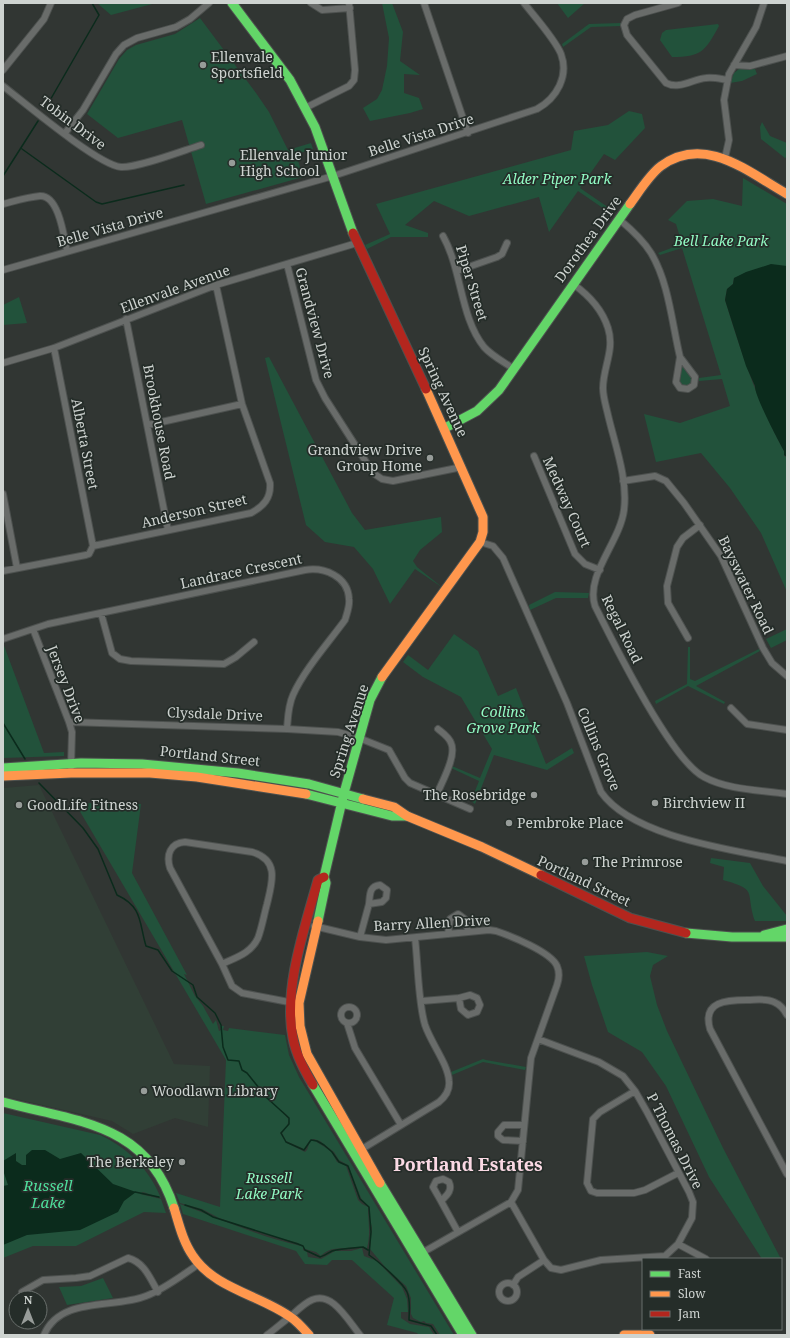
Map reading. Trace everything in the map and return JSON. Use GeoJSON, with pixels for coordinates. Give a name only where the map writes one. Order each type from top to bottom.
{"type":"FeatureCollection","features":[{"type":"Feature","properties":{"kind":"street"},"geometry":{"type":"LineString","coordinates":[[3,70],[44,19],[52,3]]}},
{"type":"Feature","properties":{"kind":"street"},"geometry":{"type":"LineString","coordinates":[[65,133],[83,110],[116,54],[124,45],[137,38],[176,27],[190,19],[209,3]]}},
{"type":"Feature","properties":{"kind":"street","name":"Spring Avenue"},"geometry":{"type":"LineString","coordinates":[[232,3],[282,69],[305,108],[324,148],[357,243],[445,428],[482,511],[484,532],[480,542],[380,680],[370,700],[343,798],[324,877],[318,880],[311,926],[295,1003],[292,1033],[301,1062],[419,1255]]}},
{"type":"Feature","properties":{"kind":"street"},"geometry":{"type":"LineString","coordinates":[[305,108],[349,86],[354,80],[355,70],[350,5],[322,10],[311,3]]}},
{"type":"Feature","properties":{"kind":"street"},"geometry":{"type":"LineString","coordinates":[[424,3],[468,133]]}},
{"type":"Feature","properties":{"kind":"street","name":"Belle Vista Drive"},"geometry":{"type":"LineString","coordinates":[[3,270],[333,176],[538,109],[550,100],[558,88],[563,70],[561,54],[524,3]]}},
{"type":"Feature","properties":{"kind":"street"},"geometry":{"type":"LineString","coordinates":[[678,3],[630,17],[624,25],[627,35],[666,83],[670,85],[678,85],[708,77],[728,80]]}},
{"type":"Feature","properties":{"kind":"street"},"geometry":{"type":"LineString","coordinates":[[725,158],[729,140],[724,100],[728,80],[734,65],[756,27],[764,3]]}},
{"type":"Feature","properties":{"kind":"street"},"geometry":{"type":"LineString","coordinates":[[734,65],[750,66],[787,56]]}},
{"type":"Feature","properties":{"kind":"street","name":"Tobin Drive"},"geometry":{"type":"LineString","coordinates":[[3,86],[94,156],[114,166],[132,166],[201,145]]}},
{"type":"Feature","properties":{"kind":"street","name":"Dorothea Drive"},"geometry":{"type":"LineString","coordinates":[[445,428],[468,417],[486,403],[499,390],[573,284],[653,174],[670,160],[696,152],[709,153],[725,158],[787,194]]}},
{"type":"Feature","properties":{"kind":"street"},"geometry":{"type":"LineString","coordinates":[[3,204],[40,196],[48,198],[55,205],[68,251]]}},
{"type":"Feature","properties":{"kind":"street"},"geometry":{"type":"LineString","coordinates":[[620,220],[645,244],[658,269],[664,285],[680,357],[676,382],[680,388],[688,389],[694,384],[695,377],[680,357]]}},
{"type":"Feature","properties":{"kind":"street","name":"Piper Street"},"geometry":{"type":"LineString","coordinates":[[443,236],[457,271],[470,324],[475,333],[492,354],[514,369]]}},
{"type":"Feature","properties":{"kind":"street","name":"Ellenvale Avenue"},"geometry":{"type":"LineString","coordinates":[[3,363],[54,348],[216,285],[357,243]]}},
{"type":"Feature","properties":{"kind":"street"},"geometry":{"type":"LineString","coordinates":[[457,271],[497,257],[502,254],[507,244]]}},
{"type":"Feature","properties":{"kind":"street","name":"Grandview Drive"},"geometry":{"type":"LineString","coordinates":[[287,264],[316,380],[324,398],[373,472],[382,479],[393,481],[462,467]]}},
{"type":"Feature","properties":{"kind":"street","name":"Regal Road"},"geometry":{"type":"LineString","coordinates":[[573,284],[583,291],[598,306],[609,330],[610,354],[603,387],[623,481],[624,500],[621,522],[593,587],[592,595],[595,606],[650,708],[683,759],[694,772],[716,783],[787,794]]}},
{"type":"Feature","properties":{"kind":"street","name":"Anderson Street"},"geometry":{"type":"LineString","coordinates":[[3,571],[86,555],[93,546],[251,513],[264,505],[268,500],[271,490],[269,475],[242,404],[216,285]]}},
{"type":"Feature","properties":{"kind":"street","name":"Brookhouse Road"},"geometry":{"type":"LineString","coordinates":[[126,319],[168,530]]}},
{"type":"Feature","properties":{"kind":"street","name":"Alberta Street"},"geometry":{"type":"LineString","coordinates":[[54,348],[93,546]]}},
{"type":"Feature","properties":{"kind":"street"},"geometry":{"type":"LineString","coordinates":[[148,425],[242,404]]}},
{"type":"Feature","properties":{"kind":"street","name":"Medway Court"},"geometry":{"type":"LineString","coordinates":[[534,456],[575,554],[585,564],[600,570]]}},
{"type":"Feature","properties":{"kind":"street","name":"Bayswater Road"},"geometry":{"type":"LineString","coordinates":[[623,481],[650,476],[666,481],[684,503],[721,556],[763,648],[772,662],[787,676]]}},
{"type":"Feature","properties":{"kind":"street"},"geometry":{"type":"LineString","coordinates":[[3,494],[18,568]]}},
{"type":"Feature","properties":{"kind":"street"},"geometry":{"type":"LineString","coordinates":[[688,638],[668,603],[666,597],[667,586],[677,547],[683,538],[700,525]]}},
{"type":"Feature","properties":{"kind":"street","name":"Collins Grove"},"geometry":{"type":"LineString","coordinates":[[480,542],[493,546],[503,558],[567,703],[601,792],[611,804],[633,819],[695,843],[787,861]]}},
{"type":"Feature","properties":{"kind":"street","name":"Landrace Crescent"},"geometry":{"type":"LineString","coordinates":[[3,639],[48,624],[305,570],[321,570],[338,578],[347,590],[349,599],[345,620],[299,683],[290,705],[287,729]]}},
{"type":"Feature","properties":{"kind":"street"},"geometry":{"type":"LineString","coordinates":[[101,613],[112,653],[115,656],[126,660],[224,664],[236,657],[254,642]]}},
{"type":"Feature","properties":{"kind":"street","name":"Jersey Drive"},"geometry":{"type":"LineString","coordinates":[[33,629],[72,732],[71,768]]}},
{"type":"Feature","properties":{"kind":"street"},"geometry":{"type":"LineString","coordinates":[[731,708],[747,724],[787,730]]}},
{"type":"Feature","properties":{"kind":"street","name":"Clysdale Drive"},"geometry":{"type":"LineString","coordinates":[[69,722],[338,732],[359,738],[389,750],[405,778],[417,787],[437,794],[470,809]]}},
{"type":"Feature","properties":{"kind":"street"},"geometry":{"type":"LineString","coordinates":[[437,794],[450,762],[453,748],[449,739],[438,729]]}},
{"type":"Feature","properties":{"kind":"street","name":"Portland Street"},"geometry":{"type":"LineString","coordinates":[[3,768],[71,768],[197,777],[343,798],[392,816],[406,816],[482,847],[630,918],[681,932],[700,935],[787,937]]}},
{"type":"Feature","properties":{"kind":"street","name":"Portland Street"},"geometry":{"type":"LineString","coordinates":[[3,776],[71,768]]}},
{"type":"Feature","properties":{"kind":"street"},"geometry":{"type":"LineString","coordinates":[[222,964],[245,954],[256,942],[273,879],[272,869],[267,860],[257,853],[179,842],[168,854],[170,868],[222,964],[232,986],[242,993],[295,1003]]}},
{"type":"Feature","properties":{"kind":"street"},"geometry":{"type":"LineString","coordinates":[[360,937],[369,904]]}},
{"type":"Feature","properties":{"kind":"street"},"geometry":{"type":"LineString","coordinates":[[448,934],[450,919],[458,914],[466,920],[468,932]]}},
{"type":"Feature","properties":{"kind":"street","name":"Barry Allen Drive"},"geometry":{"type":"LineString","coordinates":[[311,926],[360,937],[386,940],[489,930],[504,934],[549,956],[555,962],[559,974],[558,985],[538,1039],[529,1069],[518,1190],[511,1202]]}},
{"type":"Feature","properties":{"kind":"street","name":"Portland Street"},"geometry":{"type":"LineString","coordinates":[[758,937],[787,929]]}},
{"type":"Feature","properties":{"kind":"street"},"geometry":{"type":"LineString","coordinates":[[357,1152],[439,1102],[445,1096],[449,1088],[448,1074],[425,1025],[415,938]]}},
{"type":"Feature","properties":{"kind":"street"},"geometry":{"type":"LineString","coordinates":[[422,1001],[459,998]]}},
{"type":"Feature","properties":{"kind":"street"},"geometry":{"type":"LineString","coordinates":[[787,1015],[780,1005],[771,1000],[733,1000],[716,1004],[711,1011],[708,1020],[710,1029],[787,1174]]}},
{"type":"Feature","properties":{"kind":"street"},"geometry":{"type":"LineString","coordinates":[[347,1023],[355,1048],[401,1125]]}},
{"type":"Feature","properties":{"kind":"street","name":"P Thomas Drive"},"geometry":{"type":"LineString","coordinates":[[538,1039],[610,1068],[623,1076],[635,1091],[678,1174],[689,1192],[693,1208],[692,1218],[678,1244],[668,1254],[662,1257],[601,1260],[567,1270],[551,1268],[544,1260]]}},
{"type":"Feature","properties":{"kind":"street"},"geometry":{"type":"LineString","coordinates":[[635,1091],[600,1112],[593,1119],[587,1183],[589,1189],[596,1194],[639,1192],[678,1174]]}},
{"type":"Feature","properties":{"kind":"street"},"geometry":{"type":"LineString","coordinates":[[3,1102],[98,1125],[114,1132],[135,1146],[153,1166],[160,1177],[169,1195],[186,1245],[199,1264],[212,1275],[290,1316],[309,1335]]}},
{"type":"Feature","properties":{"kind":"street"},"geometry":{"type":"LineString","coordinates":[[523,1142],[503,1140],[498,1136],[498,1132],[504,1125],[524,1125]]}},
{"type":"Feature","properties":{"kind":"street"},"geometry":{"type":"LineString","coordinates":[[441,1201],[458,1232]]}},
{"type":"Feature","properties":{"kind":"street"},"geometry":{"type":"LineString","coordinates":[[419,1255],[511,1202],[544,1260],[518,1277],[513,1285]]}},
{"type":"Feature","properties":{"kind":"street"},"geometry":{"type":"LineString","coordinates":[[678,1244],[704,1258]]}},
{"type":"Feature","properties":{"kind":"street"},"geometry":{"type":"LineString","coordinates":[[419,1255],[463,1335]]}},
{"type":"Feature","properties":{"kind":"street"},"geometry":{"type":"LineString","coordinates":[[419,1255],[472,1335]]}},
{"type":"Feature","properties":{"kind":"street"},"geometry":{"type":"LineString","coordinates":[[26,1290],[43,1280],[90,1276],[128,1258],[142,1266],[158,1292]]}},
{"type":"Feature","properties":{"kind":"street"},"geometry":{"type":"LineString","coordinates":[[44,1335],[54,1321],[68,1311],[77,1308],[133,1300],[158,1292],[199,1264]]}},
{"type":"Feature","properties":{"kind":"street"},"geometry":{"type":"LineString","coordinates":[[267,1335],[311,1300],[320,1298],[327,1299],[335,1305],[360,1335]]}},
{"type":"Feature","properties":{"kind":"street"},"geometry":{"type":"LineString","coordinates":[[624,1335],[650,1335]]}},
{"type":"Feature","properties":{"kind":"shaded area"},"geometry":{"type":"Polygon","coordinates":[[[39,785],[174,1064],[210,1066],[208,1127],[175,1118],[133,1134],[112,1121],[3,1096],[3,788],[39,785]]]}},
{"type":"Feature","properties":{"kind":"green space"},"geometry":{"type":"Polygon","coordinates":[[[97,3],[156,3],[111,15],[97,3]]]}},
{"type":"Feature","properties":{"kind":"green space"},"geometry":{"type":"Polygon","coordinates":[[[382,3],[392,3],[403,32],[400,61],[420,75],[404,74],[404,93],[419,98],[423,109],[370,121],[363,108],[377,99],[382,90],[387,66],[389,38],[382,3]]]}},
{"type":"Feature","properties":{"kind":"green space"},"geometry":{"type":"Polygon","coordinates":[[[557,3],[585,3],[568,18],[557,3]]]}},
{"type":"Feature","properties":{"kind":"green space"},"geometry":{"type":"Polygon","coordinates":[[[200,18],[269,112],[288,150],[311,143],[313,149],[296,154],[303,177],[206,204],[182,120],[118,138],[87,114],[119,59],[127,50],[136,45],[175,34],[200,18]]]}},
{"type":"Feature","properties":{"kind":"green space"},"geometry":{"type":"Polygon","coordinates":[[[621,23],[621,26],[591,27],[563,47],[562,44],[589,24],[621,23]]]}},
{"type":"Feature","properties":{"kind":"green space"},"geometry":{"type":"Polygon","coordinates":[[[718,24],[719,26],[706,47],[702,51],[690,56],[672,57],[660,40],[662,33],[666,30],[718,24]]]}},
{"type":"Feature","properties":{"kind":"green space"},"geometry":{"type":"Polygon","coordinates":[[[739,69],[755,69],[757,74],[742,81],[730,83],[734,73],[739,69]]]}},
{"type":"Feature","properties":{"kind":"green space","name":"Alder Piper Park"},"geometry":{"type":"Polygon","coordinates":[[[629,111],[642,114],[645,128],[615,160],[604,154],[580,188],[615,212],[613,215],[578,191],[549,232],[539,197],[469,216],[434,201],[405,225],[428,233],[428,237],[391,237],[367,249],[365,245],[390,234],[376,204],[571,150],[574,131],[608,125],[629,111]]]}},
{"type":"Feature","properties":{"kind":"green space"},"geometry":{"type":"Polygon","coordinates":[[[762,122],[770,136],[787,143],[787,157],[785,158],[761,139],[760,127],[762,122]]]}},
{"type":"Feature","properties":{"kind":"green space","name":"Bell Lake Park"},"geometry":{"type":"Polygon","coordinates":[[[743,178],[787,204],[787,268],[757,269],[734,278],[733,284],[727,289],[725,300],[758,396],[784,451],[784,456],[787,457],[787,592],[761,533],[730,488],[701,453],[656,462],[644,414],[680,423],[730,406],[722,379],[699,381],[699,378],[721,375],[682,248],[660,255],[658,253],[682,244],[676,224],[668,220],[687,201],[713,199],[742,206],[743,178]]]}},
{"type":"Feature","properties":{"kind":"green space"},"geometry":{"type":"Polygon","coordinates":[[[19,297],[27,323],[3,325],[3,305],[19,297]]]}},
{"type":"Feature","properties":{"kind":"green space"},"geometry":{"type":"Polygon","coordinates":[[[269,357],[352,513],[365,530],[441,517],[442,532],[420,550],[413,561],[417,567],[443,588],[415,569],[390,604],[373,569],[354,547],[325,542],[306,525],[265,358],[269,357]]]}},
{"type":"Feature","properties":{"kind":"green space"},"geometry":{"type":"Polygon","coordinates":[[[682,364],[691,376],[691,385],[683,386],[680,382],[682,364]]]}},
{"type":"Feature","properties":{"kind":"green space"},"geometry":{"type":"Polygon","coordinates":[[[555,592],[589,593],[588,598],[556,598],[530,610],[529,605],[555,592]]]}},
{"type":"Feature","properties":{"kind":"green space"},"geometry":{"type":"Polygon","coordinates":[[[787,629],[787,640],[771,648],[766,639],[787,629]]]}},
{"type":"Feature","properties":{"kind":"green space","name":"Collins Grove Park"},"geometry":{"type":"Polygon","coordinates":[[[454,634],[478,651],[498,696],[516,688],[546,764],[572,748],[574,753],[547,770],[494,755],[475,804],[471,801],[479,781],[451,768],[452,766],[480,778],[492,749],[461,697],[423,677],[403,662],[408,655],[428,670],[454,634]]]}},
{"type":"Feature","properties":{"kind":"green space"},"geometry":{"type":"Polygon","coordinates":[[[3,643],[44,753],[64,752],[64,756],[3,758],[3,643]]]}},
{"type":"Feature","properties":{"kind":"green space"},"geometry":{"type":"Polygon","coordinates":[[[688,647],[690,647],[690,679],[695,681],[759,649],[760,651],[696,686],[725,702],[724,704],[688,686],[656,704],[655,701],[687,684],[688,647]]]}},
{"type":"Feature","properties":{"kind":"green space","name":"Russell Lake Park"},"geometry":{"type":"Polygon","coordinates":[[[75,803],[141,804],[132,873],[187,975],[184,974],[195,996],[203,1006],[213,1024],[216,1020],[219,1031],[221,1030],[218,1017],[221,1026],[224,1026],[223,1030],[228,1031],[229,1028],[285,1035],[289,1055],[299,1077],[454,1335],[440,1335],[433,1324],[426,1323],[424,1321],[421,1322],[413,1318],[411,1314],[411,1298],[406,1286],[386,1268],[370,1249],[372,1228],[369,1207],[361,1198],[348,1165],[339,1160],[334,1152],[320,1141],[314,1139],[310,1140],[304,1149],[286,1141],[282,1133],[285,1130],[280,1133],[287,1143],[305,1152],[310,1141],[315,1141],[331,1151],[337,1162],[346,1166],[358,1200],[368,1207],[369,1233],[367,1248],[357,1247],[332,1249],[321,1256],[316,1252],[305,1249],[298,1243],[266,1234],[219,1218],[202,1209],[180,1203],[176,1193],[220,1207],[226,1060],[75,803]]]}},
{"type":"Feature","properties":{"kind":"green space"},"geometry":{"type":"Polygon","coordinates":[[[711,858],[750,863],[763,886],[787,916],[787,921],[755,921],[749,893],[742,886],[723,880],[724,867],[710,863],[711,858]]]}},
{"type":"Feature","properties":{"kind":"green space"},"geometry":{"type":"Polygon","coordinates":[[[647,952],[668,956],[653,965],[650,976],[657,1005],[667,1031],[723,1148],[780,1258],[761,1258],[709,1177],[666,1086],[642,1052],[608,1032],[584,956],[647,952]]]}},
{"type":"Feature","properties":{"kind":"green space"},"geometry":{"type":"Polygon","coordinates":[[[483,1059],[526,1067],[525,1070],[483,1062],[452,1075],[451,1072],[483,1059]]]}},
{"type":"Feature","properties":{"kind":"green space"},"geometry":{"type":"Polygon","coordinates":[[[3,1113],[100,1135],[120,1146],[144,1169],[161,1198],[143,1192],[140,1194],[161,1199],[166,1213],[144,1212],[76,1246],[33,1246],[3,1258],[3,1113]]]}},
{"type":"Feature","properties":{"kind":"green space","name":"Russell Lake Park"},"geometry":{"type":"Polygon","coordinates":[[[180,1204],[255,1233],[301,1246],[303,1247],[303,1250],[307,1252],[308,1257],[321,1259],[335,1251],[351,1251],[362,1248],[364,1256],[377,1261],[402,1287],[407,1299],[408,1312],[401,1312],[401,1318],[410,1324],[429,1327],[434,1335],[419,1335],[417,1333],[387,1325],[394,1298],[352,1260],[332,1260],[327,1265],[305,1264],[296,1251],[183,1214],[180,1204]]]}},
{"type":"Feature","properties":{"kind":"green space"},"geometry":{"type":"Polygon","coordinates":[[[103,1278],[113,1298],[67,1305],[59,1287],[81,1286],[103,1278]]]}},
{"type":"Feature","properties":{"kind":"water"},"geometry":{"type":"Polygon","coordinates":[[[771,264],[787,266],[787,457],[784,455],[784,451],[758,398],[725,300],[727,289],[733,284],[734,278],[746,272],[771,264]]]}},
{"type":"Feature","properties":{"kind":"water","name":"Russell Lake"},"geometry":{"type":"Polygon","coordinates":[[[32,1150],[45,1150],[60,1159],[81,1153],[113,1184],[136,1192],[124,1201],[118,1212],[80,1230],[27,1235],[3,1245],[3,1186],[8,1185],[3,1170],[3,1161],[16,1153],[16,1161],[22,1165],[26,1165],[26,1155],[32,1150]]]}},
{"type":"Feature","properties":{"kind":"waterway"},"geometry":{"type":"LineString","coordinates":[[45,109],[99,15],[92,3]]}},
{"type":"Feature","properties":{"kind":"waterway"},"geometry":{"type":"LineString","coordinates":[[3,176],[38,121]]}},
{"type":"Feature","properties":{"kind":"waterway"},"geometry":{"type":"LineString","coordinates":[[22,149],[96,202],[102,204],[184,185]]}},
{"type":"Feature","properties":{"kind":"waterway"},"geometry":{"type":"LineString","coordinates":[[3,723],[25,759]]}},
{"type":"Feature","properties":{"kind":"waterway"},"geometry":{"type":"LineString","coordinates":[[39,783],[83,828],[98,849],[117,895],[132,905],[139,916],[146,946],[158,950],[172,971],[193,985],[197,997],[215,1013],[221,1025],[223,1047],[228,1060],[239,1061],[242,1070],[247,1073],[267,1098],[289,1118],[289,1124],[281,1133],[286,1142],[304,1150],[311,1140],[317,1141],[332,1152],[339,1162],[348,1166],[360,1199],[369,1207],[371,1232],[369,1255],[390,1272],[405,1288],[410,1306],[409,1320],[431,1326],[437,1335]]}},
{"type":"Feature","properties":{"kind":"waterway"},"geometry":{"type":"LineString","coordinates":[[135,1192],[159,1197]]}},
{"type":"Feature","properties":{"kind":"waterway"},"geometry":{"type":"LineString","coordinates":[[185,1205],[201,1210],[213,1217],[298,1244],[303,1246],[305,1250],[320,1257],[332,1251],[344,1249],[363,1247],[368,1250]]}},
{"type":"Feature","properties":{"kind":"traffic: fast"},"geometry":{"type":"LineString","coordinates":[[232,3],[290,80],[315,127],[353,233]]}},
{"type":"Feature","properties":{"kind":"traffic: fast"},"geometry":{"type":"LineString","coordinates":[[445,428],[477,411],[499,390],[630,204]]}},
{"type":"Feature","properties":{"kind":"traffic: fast"},"geometry":{"type":"LineString","coordinates":[[318,921],[326,883],[324,877],[344,793],[370,700],[382,677]]}},
{"type":"Feature","properties":{"kind":"traffic: fast"},"geometry":{"type":"LineString","coordinates":[[3,768],[81,763],[142,764],[238,773],[309,784],[363,799]]}},
{"type":"Feature","properties":{"kind":"traffic: fast"},"geometry":{"type":"LineString","coordinates":[[306,794],[392,816],[407,816]]}},
{"type":"Feature","properties":{"kind":"traffic: fast"},"geometry":{"type":"LineString","coordinates":[[764,935],[787,929]]}},
{"type":"Feature","properties":{"kind":"traffic: fast"},"geometry":{"type":"LineString","coordinates":[[686,933],[732,937],[787,937]]}},
{"type":"Feature","properties":{"kind":"traffic: fast"},"geometry":{"type":"LineString","coordinates":[[313,1085],[463,1335]]}},
{"type":"Feature","properties":{"kind":"traffic: fast"},"geometry":{"type":"LineString","coordinates":[[3,1102],[82,1122],[106,1130],[127,1142],[146,1158],[162,1180],[174,1208]]}},
{"type":"Feature","properties":{"kind":"traffic: fast"},"geometry":{"type":"LineString","coordinates":[[380,1183],[472,1335]]}},
{"type":"Feature","properties":{"kind":"traffic: slow"},"geometry":{"type":"LineString","coordinates":[[630,204],[648,179],[661,166],[677,157],[694,154],[710,155],[726,160],[742,167],[787,194]]}},
{"type":"Feature","properties":{"kind":"traffic: slow"},"geometry":{"type":"LineString","coordinates":[[382,677],[480,542],[483,532],[483,517],[426,389]]}},
{"type":"Feature","properties":{"kind":"traffic: slow"},"geometry":{"type":"LineString","coordinates":[[3,776],[71,773],[150,773],[197,777],[306,794]]}},
{"type":"Feature","properties":{"kind":"traffic: slow"},"geometry":{"type":"LineString","coordinates":[[363,799],[394,807],[407,816],[482,847],[541,875]]}},
{"type":"Feature","properties":{"kind":"traffic: slow"},"geometry":{"type":"LineString","coordinates":[[318,921],[299,1003],[300,1026],[307,1054],[380,1183]]}},
{"type":"Feature","properties":{"kind":"traffic: slow"},"geometry":{"type":"LineString","coordinates":[[174,1208],[187,1245],[193,1256],[202,1267],[225,1284],[264,1302],[289,1316],[309,1335]]}},
{"type":"Feature","properties":{"kind":"traffic: slow"},"geometry":{"type":"LineString","coordinates":[[624,1335],[650,1335]]}},
{"type":"Feature","properties":{"kind":"traffic: jam"},"geometry":{"type":"LineString","coordinates":[[353,233],[426,389]]}},
{"type":"Feature","properties":{"kind":"traffic: jam"},"geometry":{"type":"LineString","coordinates":[[541,875],[630,918],[686,933]]}},
{"type":"Feature","properties":{"kind":"traffic: jam"},"geometry":{"type":"LineString","coordinates":[[313,1085],[301,1063],[294,1044],[291,1019],[291,999],[293,979],[302,938],[318,880],[324,877]]}},
{"type":"Feature","properties":{"kind":"place","name":"Ellenvale Sportsfield"},"geometry":{"type":"Point","coordinates":[203,65]}},
{"type":"Feature","properties":{"kind":"place","name":"Ellenvale Junior High School"},"geometry":{"type":"Point","coordinates":[232,163]}},
{"type":"Feature","properties":{"kind":"place","name":"Grandview Drive Group Home"},"geometry":{"type":"Point","coordinates":[430,458]}},
{"type":"Feature","properties":{"kind":"place","name":"The Rosebridge"},"geometry":{"type":"Point","coordinates":[534,795]}},
{"type":"Feature","properties":{"kind":"place","name":"Birchview II"},"geometry":{"type":"Point","coordinates":[655,803]}},
{"type":"Feature","properties":{"kind":"place","name":"GoodLife Fitness"},"geometry":{"type":"Point","coordinates":[19,805]}},
{"type":"Feature","properties":{"kind":"place","name":"Pembroke Place"},"geometry":{"type":"Point","coordinates":[509,823]}},
{"type":"Feature","properties":{"kind":"place","name":"The Primrose"},"geometry":{"type":"Point","coordinates":[585,862]}},
{"type":"Feature","properties":{"kind":"place","name":"Woodlawn Library"},"geometry":{"type":"Point","coordinates":[144,1091]}},
{"type":"Feature","properties":{"kind":"place","name":"The Berkeley"},"geometry":{"type":"Point","coordinates":[182,1162]}},
{"type":"Feature","properties":{"kind":"district","name":"Portland Estates"},"geometry":{"type":"Point","coordinates":[468,1165]}}]}
